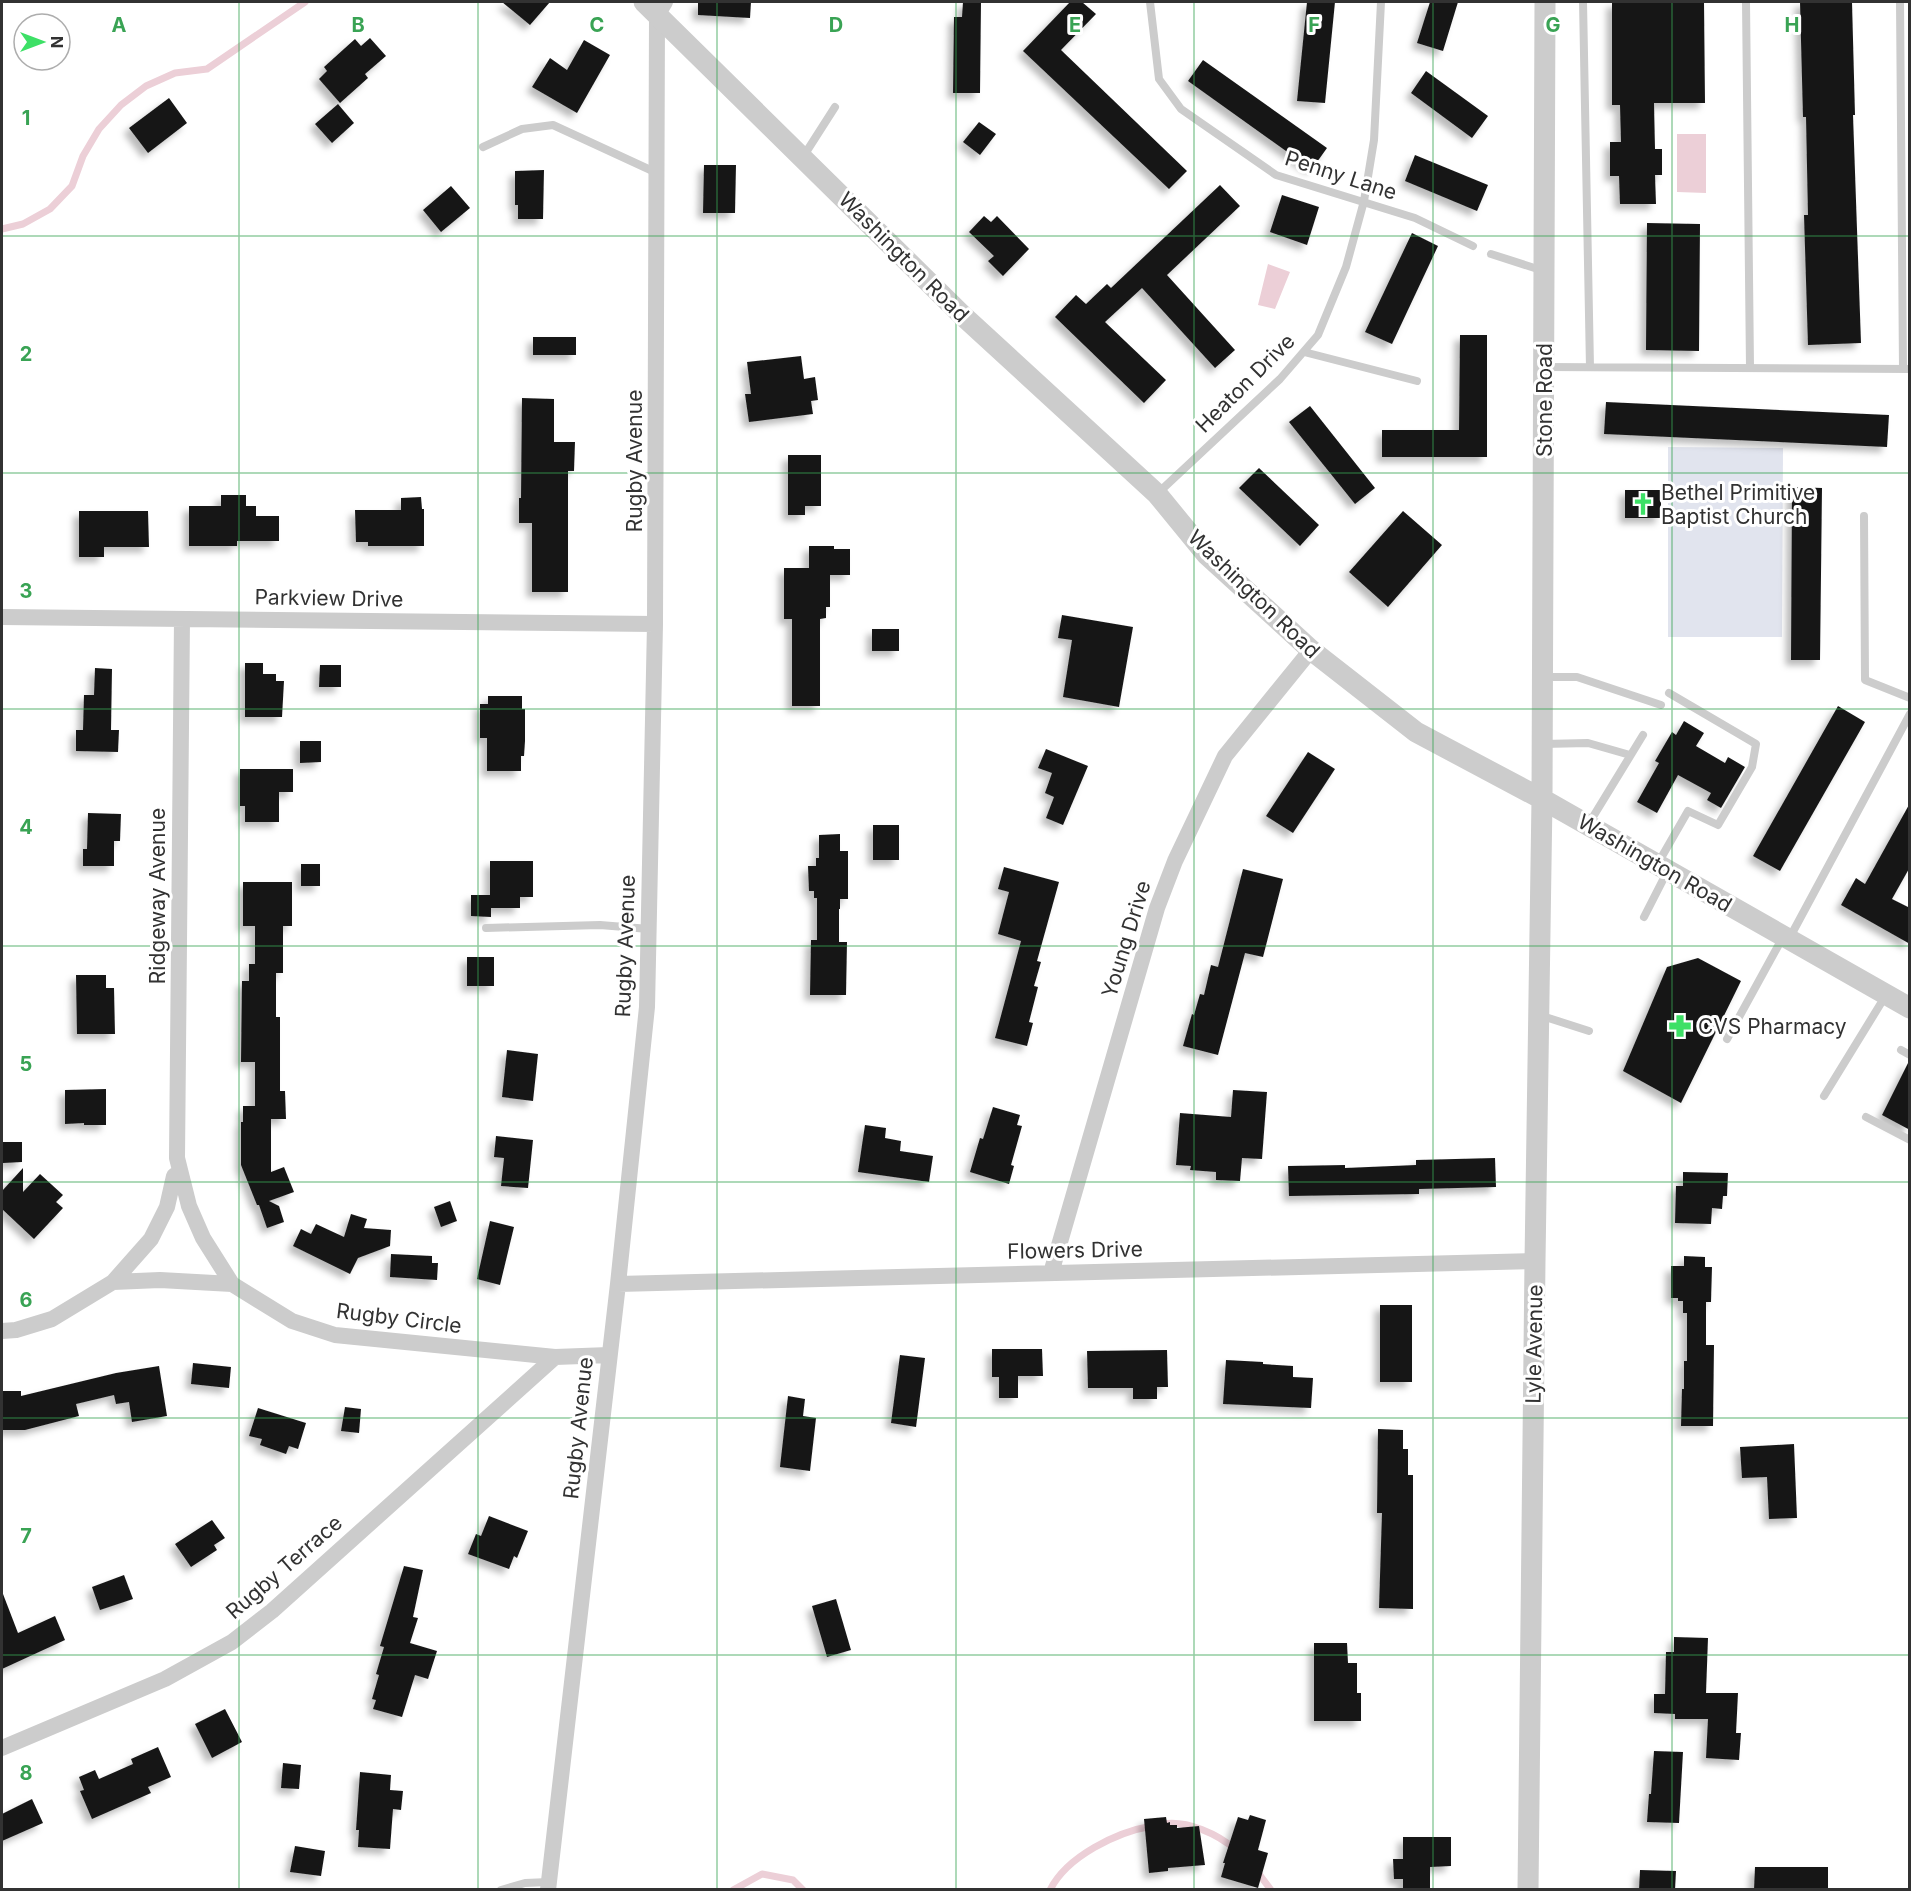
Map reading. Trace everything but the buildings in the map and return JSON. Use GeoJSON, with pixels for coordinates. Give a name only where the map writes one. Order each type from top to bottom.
{"type":"FeatureCollection","features":[{"type":"Feature","properties":{"kind":"street","name":"Stone Road"},"geometry":{"type":"LineString","coordinates":[[1542,800],[1545,2]]}},
{"type":"Feature","properties":{"kind":"street","name":"Washington Road"},"geometry":{"type":"LineString","coordinates":[[656,6],[961,314],[1157,494],[1208,555],[1311,650],[1416,732],[1587,825],[1910,1008]]}},
{"type":"Feature","properties":{"kind":"street","name":"Rugby Avenue"},"geometry":{"type":"LineString","coordinates":[[548,1886],[618,1284],[647,1007],[656,624],[656,6]]}},
{"type":"Feature","properties":{"kind":"street","name":"Parkview Drive"},"geometry":{"type":"LineString","coordinates":[[2,617],[656,624]]}},
{"type":"Feature","properties":{"kind":"street","name":"Ridgeway Avenue"},"geometry":{"type":"LineString","coordinates":[[180,1173],[177,1158],[182,619]]}},
{"type":"Feature","properties":{"kind":"street","name":"Young Drive"},"geometry":{"type":"LineString","coordinates":[[1051,1273],[1154,920],[1174,861],[1224,756],[1311,650]]}},
{"type":"Feature","properties":{"kind":"street","name":"Lyle Avenue"},"geometry":{"type":"LineString","coordinates":[[1528,1890],[1534,1261],[1542,800]]}},
{"type":"Feature","properties":{"kind":"street"},"geometry":{"type":"LineString","coordinates":[[2,1331],[16,1330],[52,1318],[113,1281],[151,1239],[166,1207],[174,1176],[180,1173]]}},
{"type":"Feature","properties":{"kind":"street","name":"Rugby Circle"},"geometry":{"type":"LineString","coordinates":[[180,1173],[189,1206],[203,1238],[232,1284],[292,1321],[335,1335],[555,1357],[609,1355]]}},
{"type":"Feature","properties":{"kind":"street","name":"Flowers Drive"},"geometry":{"type":"LineString","coordinates":[[618,1284],[1534,1261]]}},
{"type":"Feature","properties":{"kind":"street"},"geometry":{"type":"LineString","coordinates":[[113,1281],[160,1280],[232,1284]]}},
{"type":"Feature","properties":{"kind":"street","name":"Rugby Terrace"},"geometry":{"type":"LineString","coordinates":[[2,1748],[165,1679],[232,1642],[272,1611],[555,1357]]}},
{"type":"Feature","properties":{"kind":"lane","name":"Penny Lane"},"geometry":{"type":"LineString","coordinates":[[1150,2],[1159,79],[1181,109],[1276,175],[1415,218],[1473,246]]}},
{"type":"Feature","properties":{"kind":"lane","name":"Heaton Drive"},"geometry":{"type":"LineString","coordinates":[[1157,494],[1280,379],[1318,335],[1346,267],[1364,201],[1374,140],[1381,2]]}},
{"type":"Feature","properties":{"kind":"lane"},"geometry":{"type":"LineString","coordinates":[[1583,2],[1590,367]]}},
{"type":"Feature","properties":{"kind":"lane"},"geometry":{"type":"LineString","coordinates":[[1746,2],[1750,367]]}},
{"type":"Feature","properties":{"kind":"lane"},"geometry":{"type":"LineString","coordinates":[[1544,367],[1906,369],[1900,2]]}},
{"type":"Feature","properties":{"kind":"lane"},"geometry":{"type":"LineString","coordinates":[[803,157],[835,107]]}},
{"type":"Feature","properties":{"kind":"lane"},"geometry":{"type":"LineString","coordinates":[[483,147],[522,129],[554,125],[657,173]]}},
{"type":"Feature","properties":{"kind":"lane"},"geometry":{"type":"LineString","coordinates":[[1491,254],[1544,271]]}},
{"type":"Feature","properties":{"kind":"lane"},"geometry":{"type":"LineString","coordinates":[[1304,352],[1417,381]]}},
{"type":"Feature","properties":{"kind":"lane"},"geometry":{"type":"LineString","coordinates":[[1864,516],[1865,680],[1910,698]]}},
{"type":"Feature","properties":{"kind":"lane"},"geometry":{"type":"LineString","coordinates":[[1543,677],[1577,677],[1661,705]]}},
{"type":"Feature","properties":{"kind":"lane"},"geometry":{"type":"LineString","coordinates":[[1644,917],[1662,867],[1688,811],[1718,825],[1752,767],[1756,744],[1669,693]]}},
{"type":"Feature","properties":{"kind":"lane"},"geometry":{"type":"LineString","coordinates":[[1726,1039],[1786,938],[1910,714]]}},
{"type":"Feature","properties":{"kind":"lane"},"geometry":{"type":"LineString","coordinates":[[1587,825],[1643,735]]}},
{"type":"Feature","properties":{"kind":"lane"},"geometry":{"type":"LineString","coordinates":[[1543,744],[1588,743],[1630,755]]}},
{"type":"Feature","properties":{"kind":"lane"},"geometry":{"type":"LineString","coordinates":[[486,928],[600,924],[649,929]]}},
{"type":"Feature","properties":{"kind":"lane"},"geometry":{"type":"LineString","coordinates":[[1824,1096],[1886,994]]}},
{"type":"Feature","properties":{"kind":"lane"},"geometry":{"type":"LineString","coordinates":[[1538,1015],[1589,1031]]}},
{"type":"Feature","properties":{"kind":"lane"},"geometry":{"type":"LineString","coordinates":[[1900,1050],[1910,1055]]}},
{"type":"Feature","properties":{"kind":"lane"},"geometry":{"type":"LineString","coordinates":[[1866,1117],[1910,1140]]}},
{"type":"Feature","properties":{"kind":"lane"},"geometry":{"type":"LineString","coordinates":[[501,1890],[525,1883],[548,1886]]}},
{"type":"Feature","properties":{"kind":"shaded area"},"geometry":{"type":"Polygon","coordinates":[[[1677,134],[1706,134],[1706,193],[1677,192],[1677,134]]]}},
{"type":"Feature","properties":{"kind":"shaded area"},"geometry":{"type":"Polygon","coordinates":[[[1268,264],[1290,272],[1275,309],[1258,305],[1268,264]]]}},
{"type":"Feature","properties":{"kind":"shaded area"},"geometry":{"type":"Polygon","coordinates":[[[1668,447],[1783,448],[1782,637],[1668,637],[1668,447]]]}},
{"type":"Feature","properties":{"kind":"waterway"},"geometry":{"type":"LineString","coordinates":[[2,229],[23,224],[50,209],[72,186],[83,156],[99,129],[121,105],[146,86],[175,73],[207,69],[305,2]]}},
{"type":"Feature","properties":{"kind":"waterway"},"geometry":{"type":"LineString","coordinates":[[1163,1824],[1192,1826],[1211,1834],[1236,1850]]}},
{"type":"Feature","properties":{"kind":"waterway"},"geometry":{"type":"LineString","coordinates":[[1050,1890],[1068,1866],[1081,1856],[1109,1840],[1152,1826]]}},
{"type":"Feature","properties":{"kind":"waterway"},"geometry":{"type":"LineString","coordinates":[[1256,1870],[1271,1890]]}},
{"type":"Feature","properties":{"kind":"waterway"},"geometry":{"type":"LineString","coordinates":[[733,1890],[762,1874],[793,1880],[803,1890]]}},
{"type":"Feature","properties":{"kind":"place","name":"Bethel Primitive Baptist Church"},"geometry":{"type":"Point","coordinates":[1643,504]}},
{"type":"Feature","properties":{"kind":"place","name":"CVS Pharmacy"},"geometry":{"type":"Point","coordinates":[1680,1026]}}]}
